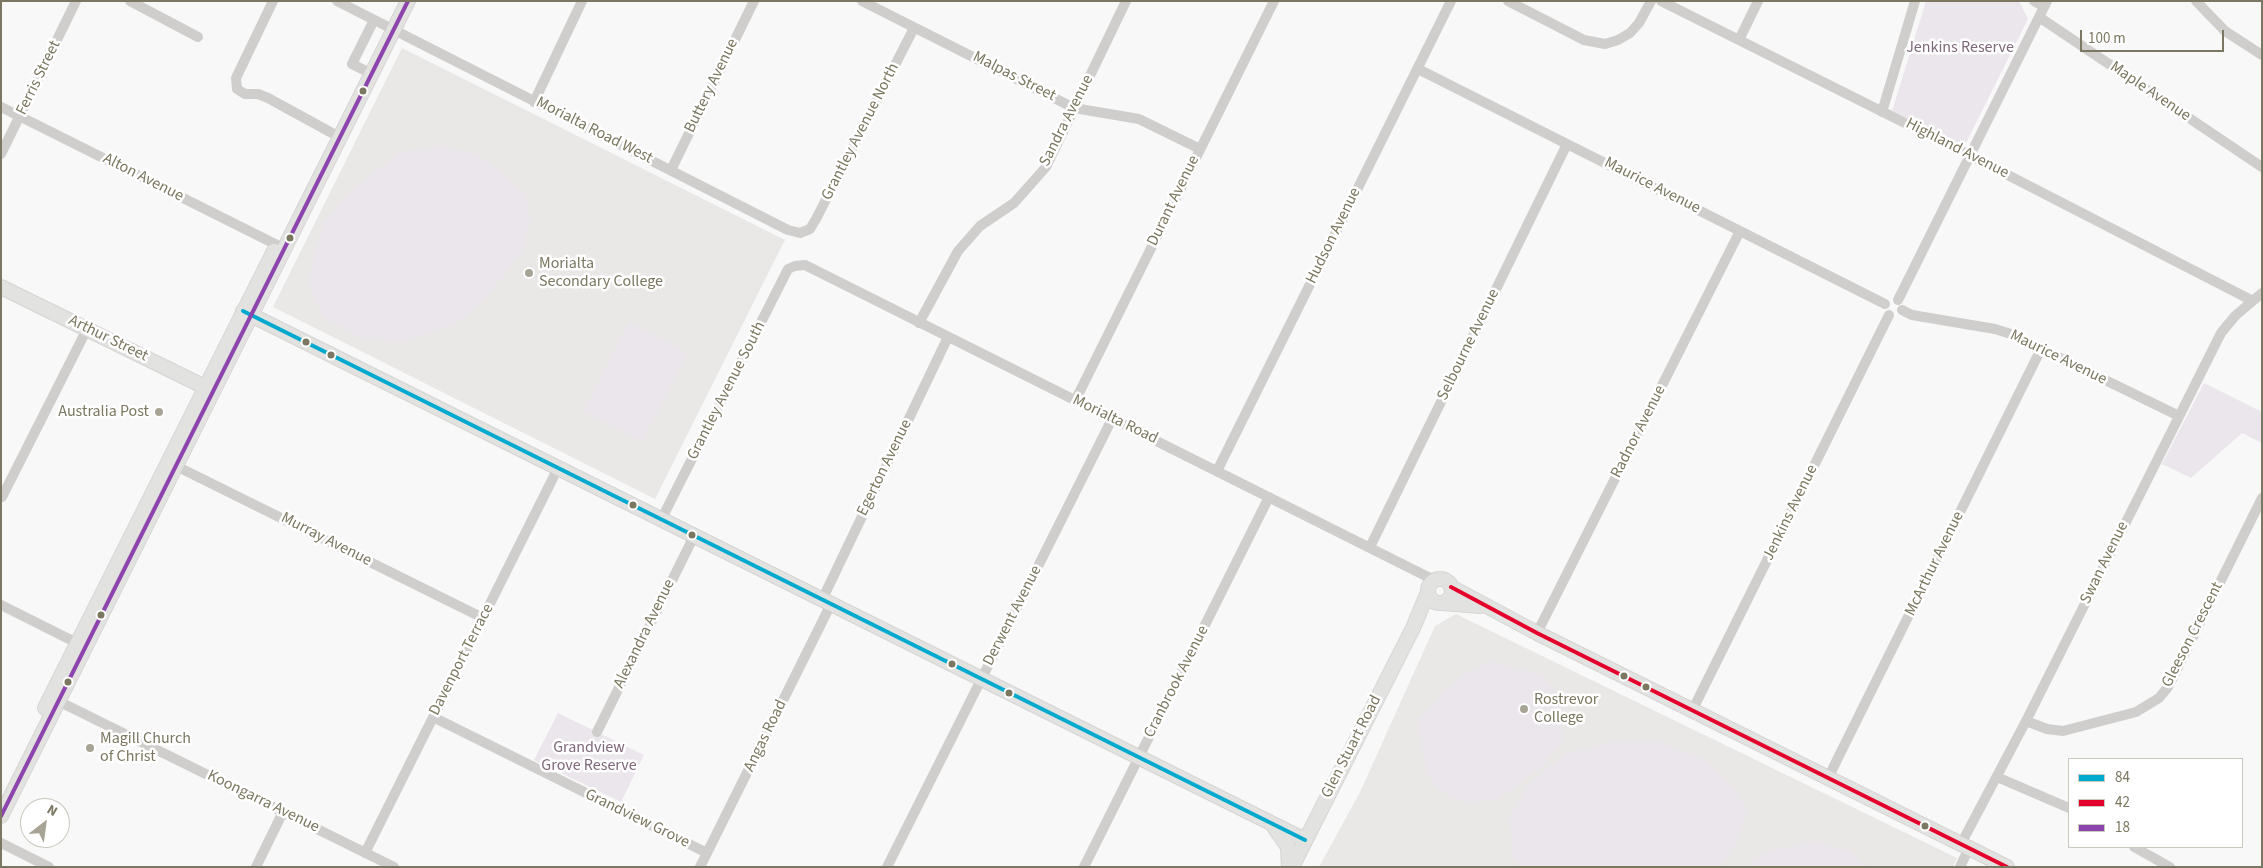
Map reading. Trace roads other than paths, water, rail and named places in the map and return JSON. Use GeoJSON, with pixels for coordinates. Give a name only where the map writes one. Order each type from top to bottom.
{"type":"FeatureCollection","features":[{"type":"Feature","properties":{"kind":"main road"},"geometry":{"type":"LineString","coordinates":[[1,816],[55,699],[281,247],[384,25],[397,1]]}},
{"type":"Feature","properties":{"kind":"main road"},"geometry":{"type":"LineString","coordinates":[[281,247],[384,25],[408,1]]}},
{"type":"Feature","properties":{"kind":"main road","name":"Arthur Street"},"geometry":{"type":"LineString","coordinates":[[1,287],[209,389]]}},
{"type":"Feature","properties":{"kind":"main road"},"geometry":{"type":"LineString","coordinates":[[248,314],[1305,840]]}},
{"type":"Feature","properties":{"kind":"main road"},"geometry":{"type":"LineString","coordinates":[[1486,607],[1440,603],[1431,599],[1431,586],[1442,579],[1451,587],[1486,607],[2006,867]]}},
{"type":"Feature","properties":{"kind":"main road","name":"Glen Stuart Road"},"geometry":{"type":"LineString","coordinates":[[1290,867],[1413,628],[1431,586]]}},
{"type":"Feature","properties":{"kind":"main road"},"geometry":{"type":"LineString","coordinates":[[1440,603],[1450,597],[1451,587]]}},
{"type":"Feature","properties":{"kind":"main road","name":"Glen Stuart Road"},"geometry":{"type":"LineString","coordinates":[[1413,628],[1440,603]]}},
{"type":"Feature","properties":{"kind":"main road"},"geometry":{"type":"LineString","coordinates":[[1,796],[55,699]]}},
{"type":"Feature","properties":{"kind":"main road"},"geometry":{"type":"LineString","coordinates":[[1270,823],[1280,832],[1288,847],[1290,867]]}},
{"type":"Feature","properties":{"kind":"street","name":"Ferris Street"},"geometry":{"type":"LineString","coordinates":[[1,154],[76,1]]}},
{"type":"Feature","properties":{"kind":"street"},"geometry":{"type":"LineString","coordinates":[[130,1],[198,37]]}},
{"type":"Feature","properties":{"kind":"street"},"geometry":{"type":"LineString","coordinates":[[273,1],[236,78],[237,89],[245,94],[258,94],[268,98],[332,134]]}},
{"type":"Feature","properties":{"kind":"street","name":"Morialta Road West"},"geometry":{"type":"LineString","coordinates":[[337,1],[788,230],[797,233],[804,232]]}},
{"type":"Feature","properties":{"kind":"street"},"geometry":{"type":"LineString","coordinates":[[534,102],[582,1]]}},
{"type":"Feature","properties":{"kind":"street","name":"Buttery Avenue"},"geometry":{"type":"LineString","coordinates":[[671,170],[754,1]]}},
{"type":"Feature","properties":{"kind":"street","name":"Malpas Street"},"geometry":{"type":"LineString","coordinates":[[862,1],[1074,108],[1139,119],[1200,149]]}},
{"type":"Feature","properties":{"kind":"street","name":"Sandra Avenue"},"geometry":{"type":"LineString","coordinates":[[920,323],[958,251],[980,226],[1014,203],[1046,167],[1126,1]]}},
{"type":"Feature","properties":{"kind":"street","name":"Durant Avenue"},"geometry":{"type":"LineString","coordinates":[[1075,401],[1274,1]]}},
{"type":"Feature","properties":{"kind":"street","name":"Hudson Avenue"},"geometry":{"type":"LineString","coordinates":[[1217,471],[1451,1]]}},
{"type":"Feature","properties":{"kind":"street"},"geometry":{"type":"LineString","coordinates":[[1508,1],[1584,40],[1605,44],[1630,34],[1639,23],[1651,1]]}},
{"type":"Feature","properties":{"kind":"street","name":"Highland Avenue"},"geometry":{"type":"LineString","coordinates":[[1661,1],[1969,155],[2251,300]]}},
{"type":"Feature","properties":{"kind":"street"},"geometry":{"type":"LineString","coordinates":[[1739,40],[1758,1]]}},
{"type":"Feature","properties":{"kind":"street"},"geometry":{"type":"LineString","coordinates":[[1882,112],[1915,1]]}},
{"type":"Feature","properties":{"kind":"street"},"geometry":{"type":"LineString","coordinates":[[1898,300],[2045,4],[2034,1]]}},
{"type":"Feature","properties":{"kind":"street"},"geometry":{"type":"LineString","coordinates":[[2196,1],[2225,31],[2262,55]]}},
{"type":"Feature","properties":{"kind":"street","name":"Maple Avenue"},"geometry":{"type":"LineString","coordinates":[[2038,17],[2262,167]]}},
{"type":"Feature","properties":{"kind":"street","name":"Grantley Avenue North"},"geometry":{"type":"LineString","coordinates":[[804,232],[810,229],[820,213],[914,28]]}},
{"type":"Feature","properties":{"kind":"street","name":"Maurice Avenue"},"geometry":{"type":"LineString","coordinates":[[1418,68],[1885,304]]}},
{"type":"Feature","properties":{"kind":"street","name":"Alton Avenue"},"geometry":{"type":"LineString","coordinates":[[1,107],[281,247]]}},
{"type":"Feature","properties":{"kind":"street","name":"Selbourne Avenue"},"geometry":{"type":"LineString","coordinates":[[1370,547],[1567,144]]}},
{"type":"Feature","properties":{"kind":"street","name":"Radnor Avenue"},"geometry":{"type":"LineString","coordinates":[[1537,633],[1740,231]]}},
{"type":"Feature","properties":{"kind":"street","name":"Morialta Road"},"geometry":{"type":"LineString","coordinates":[[795,266],[805,265],[1370,547],[1431,586]]}},
{"type":"Feature","properties":{"kind":"street","name":"Grantley Avenue South"},"geometry":{"type":"LineString","coordinates":[[662,520],[788,270],[795,266]]}},
{"type":"Feature","properties":{"kind":"street","name":"Swan Avenue"},"geometry":{"type":"LineString","coordinates":[[1960,867],[1965,846],[1997,777],[2221,333],[2251,300],[2262,293]]}},
{"type":"Feature","properties":{"kind":"street"},"geometry":{"type":"LineString","coordinates":[[1893,299],[1898,300],[1901,302],[1902,310],[1895,316],[1889,315],[1886,312],[1885,304],[1893,299]]}},
{"type":"Feature","properties":{"kind":"street","name":"Maurice Avenue"},"geometry":{"type":"LineString","coordinates":[[1902,310],[1912,315],[1995,329],[2011,334],[2179,416]]}},
{"type":"Feature","properties":{"kind":"street","name":"Jenkins Avenue"},"geometry":{"type":"LineString","coordinates":[[1692,710],[1889,315]]}},
{"type":"Feature","properties":{"kind":"street"},"geometry":{"type":"LineString","coordinates":[[2,497],[87,329]]}},
{"type":"Feature","properties":{"kind":"street","name":"Egerton Avenue"},"geometry":{"type":"LineString","coordinates":[[827,602],[948,337]]}},
{"type":"Feature","properties":{"kind":"street","name":"McArthur Avenue"},"geometry":{"type":"LineString","coordinates":[[1828,778],[2041,349]]}},
{"type":"Feature","properties":{"kind":"street","name":"Derwent Avenue"},"geometry":{"type":"LineString","coordinates":[[887,867],[1112,419]]}},
{"type":"Feature","properties":{"kind":"street","name":"Murray Avenue"},"geometry":{"type":"LineString","coordinates":[[172,464],[483,618]]}},
{"type":"Feature","properties":{"kind":"street","name":"Davenport Terrace"},"geometry":{"type":"LineString","coordinates":[[365,852],[558,468]]}},
{"type":"Feature","properties":{"kind":"street","name":"Cranbrook Avenue"},"geometry":{"type":"LineString","coordinates":[[1084,867],[1269,497]]}},
{"type":"Feature","properties":{"kind":"street","name":"Gleeson Crescent"},"geometry":{"type":"LineString","coordinates":[[2026,721],[2047,729],[2063,731],[2136,712],[2159,698],[2168,686],[2262,498]]}},
{"type":"Feature","properties":{"kind":"street","name":"Alexandra Avenue"},"geometry":{"type":"LineString","coordinates":[[597,732],[694,536]]}},
{"type":"Feature","properties":{"kind":"street","name":"Angas Road"},"geometry":{"type":"LineString","coordinates":[[700,867],[827,602]]}},
{"type":"Feature","properties":{"kind":"street"},"geometry":{"type":"LineString","coordinates":[[1,605],[82,645]]}},
{"type":"Feature","properties":{"kind":"street","name":"Koongarra Avenue"},"geometry":{"type":"LineString","coordinates":[[55,699],[394,867]]}},
{"type":"Feature","properties":{"kind":"street","name":"Grandview Grove"},"geometry":{"type":"LineString","coordinates":[[433,717],[707,853]]}},
{"type":"Feature","properties":{"kind":"street"},"geometry":{"type":"LineString","coordinates":[[1997,777],[2068,808]]}},
{"type":"Feature","properties":{"kind":"street"},"geometry":{"type":"LineString","coordinates":[[256,867],[283,812]]}},
{"type":"Feature","properties":{"kind":"street"},"geometry":{"type":"LineString","coordinates":[[1,843],[49,867]]}},
{"type":"Feature","properties":{"kind":"street"},"geometry":{"type":"LineString","coordinates":[[2136,848],[2170,867]]}},
{"type":"Feature","properties":{"kind":"place","name":"Morialta Secondary College"},"geometry":{"type":"Point","coordinates":[529,273]}},
{"type":"Feature","properties":{"kind":"place","name":"Australia Post"},"geometry":{"type":"Point","coordinates":[159,412]}},
{"type":"Feature","properties":{"kind":"place","name":"Rostrevor College"},"geometry":{"type":"Point","coordinates":[1524,709]}},
{"type":"Feature","properties":{"kind":"place","name":"Magill Church of Christ"},"geometry":{"type":"Point","coordinates":[90,748]}},
{"type":"Feature","properties":{"kind":"park label","name":"Jenkins Reserve"},"geometry":{"type":"Point","coordinates":[1960,48]}},
{"type":"Feature","properties":{"kind":"park label","name":"Grandview Grove Reserve"},"geometry":{"type":"Point","coordinates":[589,757]}}]}
